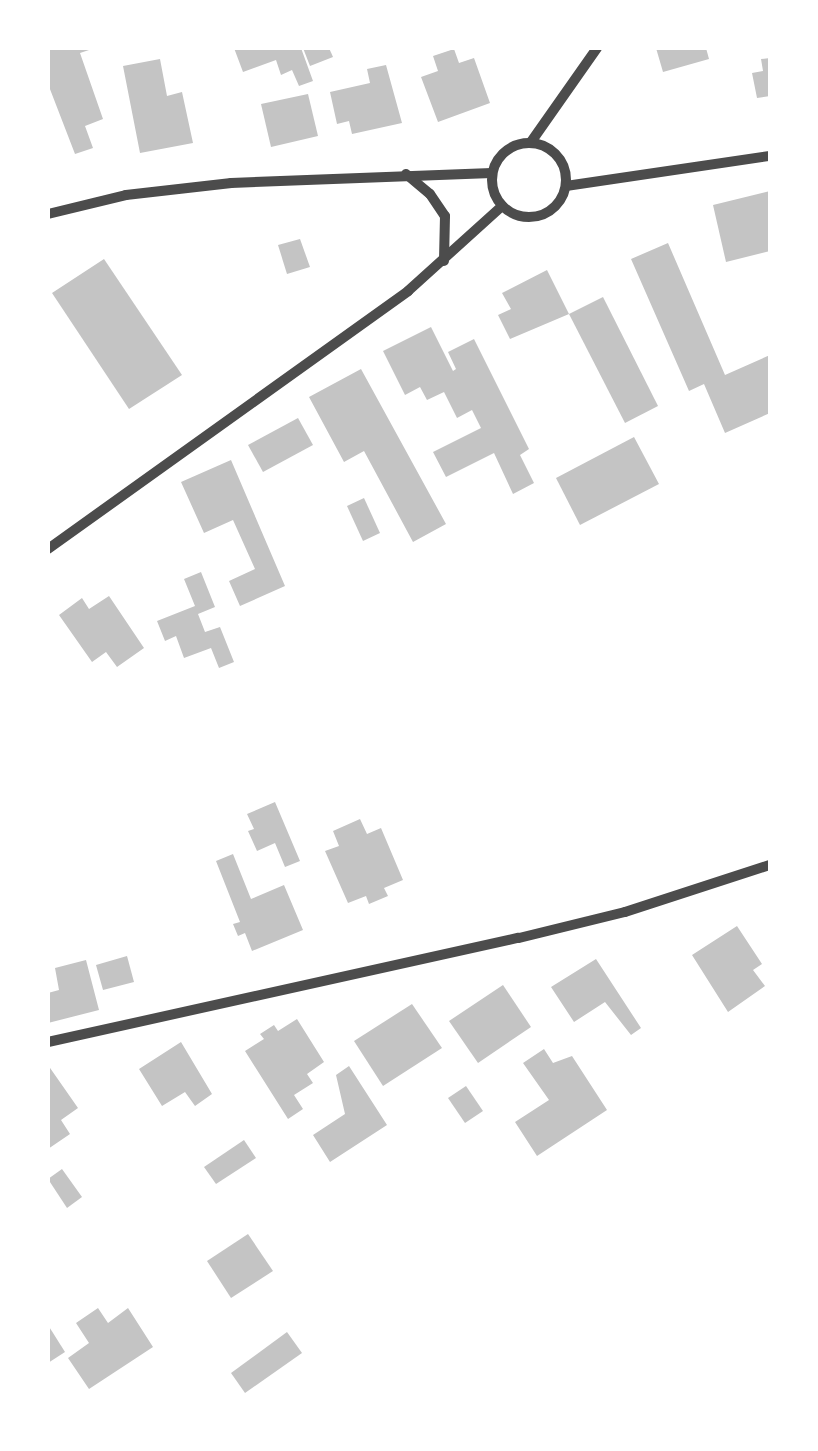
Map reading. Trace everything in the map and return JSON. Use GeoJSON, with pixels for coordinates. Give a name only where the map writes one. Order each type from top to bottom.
{"type":"FeatureCollection","features":[{"type":"Feature","properties":{"kind":"street"},"geometry":{"type":"LineString","coordinates":[[531,142],[597,48]]}},
{"type":"Feature","properties":{"kind":"street"},"geometry":{"type":"LineString","coordinates":[[531,142],[543,145],[562,162],[566,186],[560,201],[532,217],[502,206],[492,184],[492,172],[500,156],[514,146],[531,142]]}},
{"type":"Feature","properties":{"kind":"street"},"geometry":{"type":"LineString","coordinates":[[566,186],[689,171],[770,156]]}},
{"type":"Feature","properties":{"kind":"street"},"geometry":{"type":"LineString","coordinates":[[48,214],[126,195],[231,183],[492,172]]}},
{"type":"Feature","properties":{"kind":"street"},"geometry":{"type":"LineString","coordinates":[[406,174],[430,194],[445,216],[444,262]]}},
{"type":"Feature","properties":{"kind":"street"},"geometry":{"type":"LineString","coordinates":[[48,549],[444,262],[502,206]]}},
{"type":"Feature","properties":{"kind":"street"},"geometry":{"type":"LineString","coordinates":[[48,1042],[519,938],[625,912],[770,865]]}},
{"type":"Feature","properties":{"kind":"building"},"geometry":{"type":"Polygon","coordinates":[[[48,48],[95,48],[80,53],[103,119],[85,126],[93,148],[75,154],[48,84],[48,48]]]}},
{"type":"Feature","properties":{"kind":"building"},"geometry":{"type":"Polygon","coordinates":[[[234,48],[301,48],[313,81],[299,86],[292,70],[281,75],[276,60],[243,72],[234,48]]]}},
{"type":"Feature","properties":{"kind":"building"},"geometry":{"type":"Polygon","coordinates":[[[303,48],[329,48],[333,57],[310,66],[303,48]]]}},
{"type":"Feature","properties":{"kind":"building"},"geometry":{"type":"Polygon","coordinates":[[[656,48],[706,48],[709,59],[663,72],[656,48]]]}},
{"type":"Feature","properties":{"kind":"building"},"geometry":{"type":"Polygon","coordinates":[[[454,49],[459,63],[474,58],[490,103],[438,122],[421,77],[438,71],[433,56],[454,49]]]}},
{"type":"Feature","properties":{"kind":"building"},"geometry":{"type":"Polygon","coordinates":[[[770,58],[770,96],[757,98],[752,73],[763,71],[761,59],[770,58]]]}},
{"type":"Feature","properties":{"kind":"building"},"geometry":{"type":"Polygon","coordinates":[[[160,59],[167,96],[182,92],[193,143],[140,153],[123,66],[160,59]]]}},
{"type":"Feature","properties":{"kind":"building"},"geometry":{"type":"Polygon","coordinates":[[[386,65],[402,123],[352,134],[349,121],[337,124],[330,92],[370,83],[367,69],[386,65]]]}},
{"type":"Feature","properties":{"kind":"building"},"geometry":{"type":"Polygon","coordinates":[[[308,94],[318,136],[271,147],[261,104],[308,94]]]}},
{"type":"Feature","properties":{"kind":"building"},"geometry":{"type":"Polygon","coordinates":[[[770,191],[770,251],[726,262],[713,205],[770,191]]]}},
{"type":"Feature","properties":{"kind":"building"},"geometry":{"type":"Polygon","coordinates":[[[300,239],[310,267],[287,274],[278,245],[300,239]]]}},
{"type":"Feature","properties":{"kind":"building"},"geometry":{"type":"Polygon","coordinates":[[[668,243],[725,375],[770,355],[770,413],[725,433],[704,384],[689,391],[631,259],[668,243]]]}},
{"type":"Feature","properties":{"kind":"building"},"geometry":{"type":"Polygon","coordinates":[[[104,259],[182,375],[129,409],[52,293],[104,259]]]}},
{"type":"Feature","properties":{"kind":"building"},"geometry":{"type":"Polygon","coordinates":[[[547,270],[569,314],[510,339],[498,315],[511,309],[502,293],[547,270]]]}},
{"type":"Feature","properties":{"kind":"building"},"geometry":{"type":"Polygon","coordinates":[[[603,297],[658,406],[625,423],[569,314],[603,297]]]}},
{"type":"Feature","properties":{"kind":"building"},"geometry":{"type":"Polygon","coordinates":[[[431,327],[453,371],[456,369],[448,352],[474,339],[529,449],[520,455],[534,483],[513,494],[494,453],[446,477],[433,452],[481,428],[472,410],[457,418],[444,392],[427,400],[420,387],[405,395],[383,351],[431,327]]]}},
{"type":"Feature","properties":{"kind":"building"},"geometry":{"type":"Polygon","coordinates":[[[361,369],[446,524],[413,542],[364,451],[344,462],[309,397],[361,369]]]}},
{"type":"Feature","properties":{"kind":"building"},"geometry":{"type":"Polygon","coordinates":[[[298,418],[313,445],[263,472],[248,445],[298,418]]]}},
{"type":"Feature","properties":{"kind":"building"},"geometry":{"type":"Polygon","coordinates":[[[634,437],[659,484],[580,525],[556,478],[634,437]]]}},
{"type":"Feature","properties":{"kind":"building"},"geometry":{"type":"Polygon","coordinates":[[[231,460],[285,586],[240,606],[229,581],[255,569],[233,520],[204,533],[181,482],[231,460]]]}},
{"type":"Feature","properties":{"kind":"building"},"geometry":{"type":"Polygon","coordinates":[[[364,498],[380,533],[363,541],[347,506],[364,498]]]}},
{"type":"Feature","properties":{"kind":"building"},"geometry":{"type":"Polygon","coordinates":[[[201,572],[215,607],[198,614],[205,632],[220,627],[234,662],[219,668],[211,648],[184,658],[176,636],[165,641],[157,621],[195,606],[184,579],[201,572]]]}},
{"type":"Feature","properties":{"kind":"building"},"geometry":{"type":"Polygon","coordinates":[[[109,596],[144,648],[117,667],[106,652],[92,662],[59,615],[82,598],[89,609],[109,596]]]}},
{"type":"Feature","properties":{"kind":"building"},"geometry":{"type":"Polygon","coordinates":[[[275,802],[300,861],[285,867],[275,843],[257,851],[248,831],[254,829],[247,814],[275,802]]]}},
{"type":"Feature","properties":{"kind":"building"},"geometry":{"type":"Polygon","coordinates":[[[360,819],[367,834],[381,828],[403,880],[384,888],[388,896],[369,904],[366,896],[348,903],[325,851],[339,846],[333,831],[360,819]]]}},
{"type":"Feature","properties":{"kind":"building"},"geometry":{"type":"Polygon","coordinates":[[[233,854],[251,899],[284,885],[303,930],[252,951],[245,933],[238,936],[233,924],[240,922],[216,861],[233,854]]]}},
{"type":"Feature","properties":{"kind":"building"},"geometry":{"type":"Polygon","coordinates":[[[737,926],[762,964],[753,970],[765,986],[728,1012],[692,955],[737,926]]]}},
{"type":"Feature","properties":{"kind":"building"},"geometry":{"type":"Polygon","coordinates":[[[127,956],[134,982],[103,990],[96,965],[127,956]]]}},
{"type":"Feature","properties":{"kind":"building"},"geometry":{"type":"Polygon","coordinates":[[[596,959],[641,1028],[631,1035],[605,1002],[574,1022],[551,987],[596,959]]]}},
{"type":"Feature","properties":{"kind":"building"},"geometry":{"type":"Polygon","coordinates":[[[86,960],[99,1010],[48,1023],[48,993],[59,990],[55,968],[86,960]]]}},
{"type":"Feature","properties":{"kind":"building"},"geometry":{"type":"Polygon","coordinates":[[[503,985],[531,1027],[478,1063],[449,1021],[503,985]]]}},
{"type":"Feature","properties":{"kind":"building"},"geometry":{"type":"Polygon","coordinates":[[[412,1004],[442,1048],[383,1086],[354,1041],[412,1004]]]}},
{"type":"Feature","properties":{"kind":"building"},"geometry":{"type":"Polygon","coordinates":[[[297,1019],[324,1062],[307,1074],[313,1083],[294,1095],[303,1109],[288,1119],[245,1051],[264,1039],[260,1034],[274,1025],[278,1031],[297,1019]]]}},
{"type":"Feature","properties":{"kind":"building"},"geometry":{"type":"Polygon","coordinates":[[[181,1042],[212,1094],[195,1106],[185,1092],[162,1106],[139,1069],[181,1042]]]}},
{"type":"Feature","properties":{"kind":"building"},"geometry":{"type":"Polygon","coordinates":[[[544,1049],[553,1063],[572,1056],[607,1110],[537,1156],[515,1122],[549,1100],[523,1063],[544,1049]]]}},
{"type":"Feature","properties":{"kind":"building"},"geometry":{"type":"Polygon","coordinates":[[[48,1065],[78,1108],[61,1120],[70,1134],[48,1149],[48,1065]]]}},
{"type":"Feature","properties":{"kind":"building"},"geometry":{"type":"Polygon","coordinates":[[[349,1066],[387,1125],[330,1162],[313,1135],[345,1114],[336,1075],[349,1066]]]}},
{"type":"Feature","properties":{"kind":"building"},"geometry":{"type":"Polygon","coordinates":[[[466,1086],[483,1111],[465,1123],[448,1098],[466,1086]]]}},
{"type":"Feature","properties":{"kind":"building"},"geometry":{"type":"Polygon","coordinates":[[[244,1140],[256,1158],[216,1184],[204,1167],[244,1140]]]}},
{"type":"Feature","properties":{"kind":"building"},"geometry":{"type":"Polygon","coordinates":[[[62,1169],[82,1197],[67,1208],[48,1179],[62,1169]]]}},
{"type":"Feature","properties":{"kind":"building"},"geometry":{"type":"Polygon","coordinates":[[[248,1234],[273,1271],[231,1298],[207,1261],[248,1234]]]}},
{"type":"Feature","properties":{"kind":"building"},"geometry":{"type":"Polygon","coordinates":[[[98,1308],[108,1323],[128,1308],[153,1347],[89,1389],[68,1358],[89,1343],[76,1323],[98,1308]]]}},
{"type":"Feature","properties":{"kind":"building"},"geometry":{"type":"Polygon","coordinates":[[[48,1325],[65,1352],[48,1363],[48,1325]]]}},
{"type":"Feature","properties":{"kind":"building"},"geometry":{"type":"Polygon","coordinates":[[[287,1332],[302,1353],[245,1393],[231,1373],[287,1332]]]}}]}
